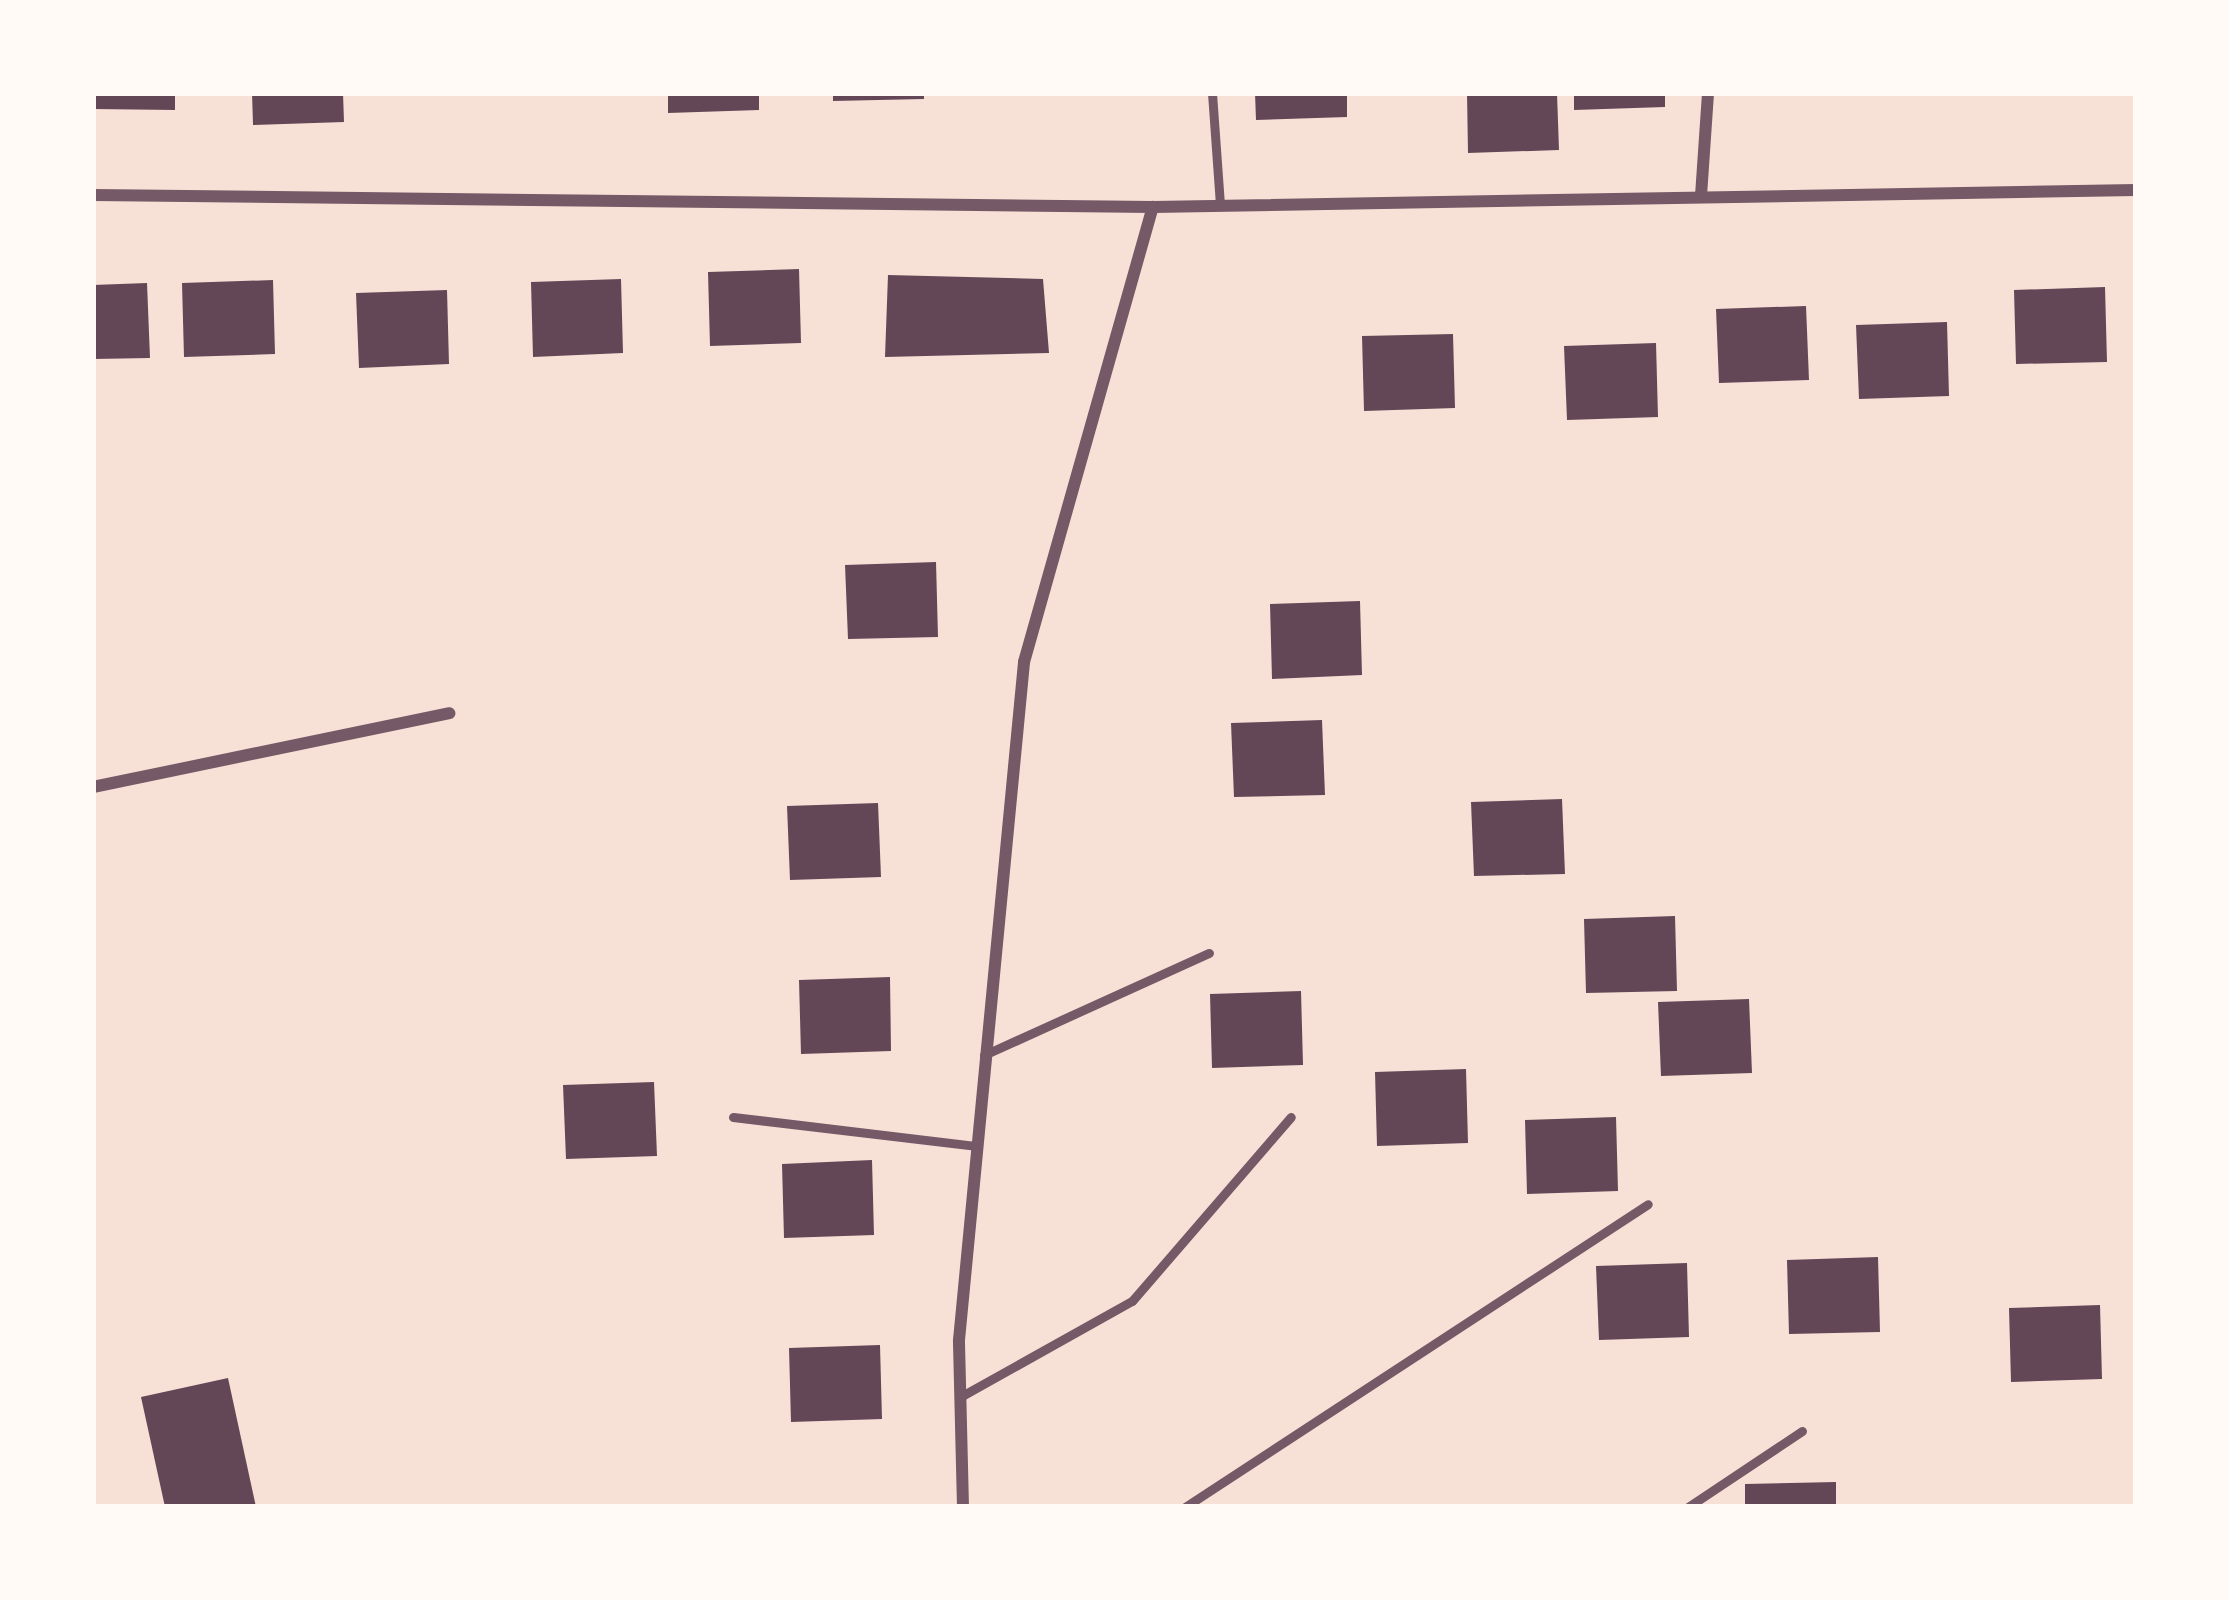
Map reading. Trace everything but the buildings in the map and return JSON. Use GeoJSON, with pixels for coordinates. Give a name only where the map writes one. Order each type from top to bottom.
{"type":"FeatureCollection","features":[{"type":"Feature","properties":{"kind":"street"},"geometry":{"type":"LineString","coordinates":[[1701,196],[1708,93]]}},
{"type":"Feature","properties":{"kind":"street"},"geometry":{"type":"LineString","coordinates":[[93,195],[1153,207],[2136,190]]}},
{"type":"Feature","properties":{"kind":"street"},"geometry":{"type":"LineString","coordinates":[[963,1507],[960,1397],[974,1146],[1024,662],[1153,207]]}},
{"type":"Feature","properties":{"kind":"street"},"geometry":{"type":"LineString","coordinates":[[93,787],[448,713]]}},
{"type":"Feature","properties":{"kind":"lane"},"geometry":{"type":"LineString","coordinates":[[1212,93],[1220,205]]}},
{"type":"Feature","properties":{"kind":"lane"},"geometry":{"type":"LineString","coordinates":[[985,1055],[1209,953]]}},
{"type":"Feature","properties":{"kind":"lane"},"geometry":{"type":"LineString","coordinates":[[733,1117],[974,1146]]}},
{"type":"Feature","properties":{"kind":"lane"},"geometry":{"type":"LineString","coordinates":[[960,1397],[1132,1301],[1291,1117]]}},
{"type":"Feature","properties":{"kind":"lane"},"geometry":{"type":"LineString","coordinates":[[1184,1507],[1648,1204]]}},
{"type":"Feature","properties":{"kind":"lane"},"geometry":{"type":"LineString","coordinates":[[1688,1507],[1802,1431]]}}]}
